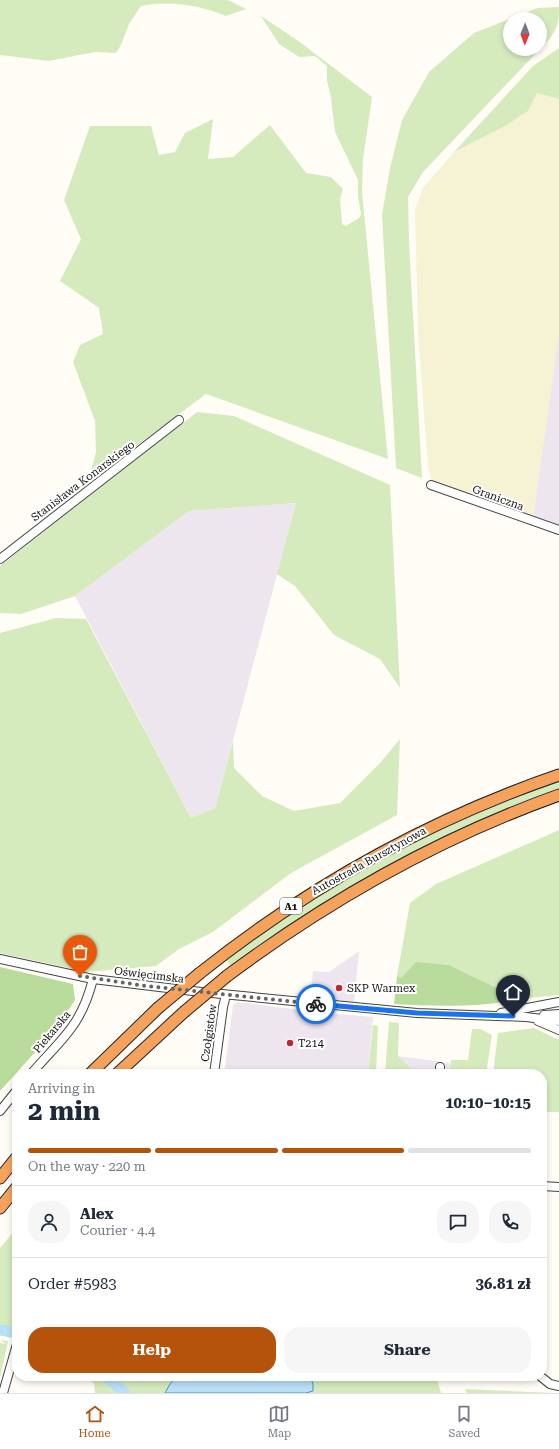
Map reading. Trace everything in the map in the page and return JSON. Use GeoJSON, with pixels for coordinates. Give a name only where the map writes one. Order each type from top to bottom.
{"type":"FeatureCollection","features":[{"type":"Feature","properties":{"kind":"highway","name":"Autostrada Bursztynowa"},"geometry":{"type":"LineString","coordinates":[[95,1069],[158,1008],[200,973],[275,916],[316,890],[388,848],[438,824],[496,798],[559,775]]}},
{"type":"Feature","properties":{"kind":"highway","name":"Autostrada Bursztynowa"},"geometry":{"type":"LineString","coordinates":[[122,1069],[184,1012],[227,976],[319,912],[390,869],[491,821],[559,795]]}},
{"type":"Feature","properties":{"kind":"highway"},"geometry":{"type":"LineString","coordinates":[[0,1178],[12,1163]]}},
{"type":"Feature","properties":{"kind":"highway"},"geometry":{"type":"LineString","coordinates":[[0,1208],[12,1193]]}},
{"type":"Feature","properties":{"kind":"street","name":"Stanisława Konarskiego"},"geometry":{"type":"LineString","coordinates":[[0,559],[179,420]]}},
{"type":"Feature","properties":{"kind":"street","name":"Graniczna"},"geometry":{"type":"LineString","coordinates":[[431,485],[559,530]]}},
{"type":"Feature","properties":{"kind":"street","name":"Oświęcimska"},"geometry":{"type":"LineString","coordinates":[[0,959],[94,979],[226,995],[417,1013],[482,1016]]}},
{"type":"Feature","properties":{"kind":"street","name":"Piekarska"},"geometry":{"type":"LineString","coordinates":[[34,1069],[77,1021],[88,999],[94,979]]}},
{"type":"Feature","properties":{"kind":"street","name":"Czołgistów"},"geometry":{"type":"LineString","coordinates":[[215,1069],[222,1007],[226,995]]}},
{"type":"Feature","properties":{"kind":"street"},"geometry":{"type":"LineString","coordinates":[[482,1016],[559,1002]]}},
{"type":"Feature","properties":{"kind":"street"},"geometry":{"type":"LineString","coordinates":[[526,1017],[559,1014]]}},
{"type":"Feature","properties":{"kind":"street"},"geometry":{"type":"LineString","coordinates":[[482,1016],[526,1017],[559,1021]]}},
{"type":"Feature","properties":{"kind":"street"},"geometry":{"type":"LineString","coordinates":[[526,1017],[559,1030]]}},
{"type":"Feature","properties":{"kind":"street"},"geometry":{"type":"LineString","coordinates":[[0,1111],[12,1096]]}},
{"type":"Feature","properties":{"kind":"street"},"geometry":{"type":"LineString","coordinates":[[547,1186],[559,1187],[559,1183]]}},
{"type":"Feature","properties":{"kind":"street"},"geometry":{"type":"LineString","coordinates":[[3,1393],[12,1362]]}},
{"type":"Feature","properties":{"kind":"street"},"geometry":{"type":"LineString","coordinates":[[546,1381],[550,1384],[559,1386]]}},
{"type":"Feature","properties":{"kind":"shaded area"},"geometry":{"type":"Polygon","coordinates":[[[537,93],[559,99],[559,335],[533,517],[436,484],[431,479],[428,467],[418,333],[415,209],[423,188],[454,152],[505,126],[528,111],[537,93]]]}},
{"type":"Feature","properties":{"kind":"shaded area"},"geometry":{"type":"Polygon","coordinates":[[[559,335],[559,525],[533,517],[559,335]]]}},
{"type":"Feature","properties":{"kind":"shaded area"},"geometry":{"type":"Polygon","coordinates":[[[296,503],[215,808],[191,818],[75,596],[189,511],[296,503]]]}},
{"type":"Feature","properties":{"kind":"shaded area"},"geometry":{"type":"Polygon","coordinates":[[[359,951],[354,1002],[310,998],[313,971],[329,972],[359,951]]]}},
{"type":"Feature","properties":{"kind":"shaded area"},"geometry":{"type":"Polygon","coordinates":[[[238,1002],[323,1013],[373,1017],[368,1069],[225,1069],[233,1005],[238,1002]]]}},
{"type":"Feature","properties":{"kind":"shaded area"},"geometry":{"type":"Polygon","coordinates":[[[398,1056],[450,1063],[449,1069],[411,1068],[398,1056]]]}},
{"type":"Feature","properties":{"kind":"green space"},"geometry":{"type":"Polygon","coordinates":[[[0,0],[228,0],[246,9],[226,16],[195,6],[163,3],[141,6],[129,24],[121,45],[116,53],[95,52],[49,61],[0,55],[0,0]]]}},
{"type":"Feature","properties":{"kind":"green space"},"geometry":{"type":"Polygon","coordinates":[[[559,7],[557,26],[547,41],[547,12],[527,12],[537,8],[559,7]]]}},
{"type":"Feature","properties":{"kind":"green space"},"geometry":{"type":"Polygon","coordinates":[[[261,16],[297,40],[372,97],[363,159],[362,192],[388,459],[206,394],[88,482],[96,452],[95,421],[73,362],[80,345],[103,334],[99,308],[60,281],[81,239],[64,200],[90,126],[151,126],[159,155],[175,152],[185,133],[213,119],[208,159],[233,157],[270,125],[306,173],[331,177],[343,189],[340,199],[342,224],[346,226],[359,218],[361,214],[358,196],[358,180],[335,132],[331,98],[327,80],[327,66],[315,56],[299,57],[279,44],[261,16]]]}},
{"type":"Feature","properties":{"kind":"green space"},"geometry":{"type":"Polygon","coordinates":[[[503,21],[503,56],[533,56],[423,172],[408,197],[409,243],[422,478],[396,468],[382,215],[390,168],[402,120],[429,72],[474,33],[503,21]]]}},
{"type":"Feature","properties":{"kind":"green space"},"geometry":{"type":"Polygon","coordinates":[[[559,48],[559,99],[537,93],[528,111],[505,126],[454,152],[533,66],[559,48]]]}},
{"type":"Feature","properties":{"kind":"green space"},"geometry":{"type":"Polygon","coordinates":[[[197,412],[234,416],[390,485],[400,688],[380,659],[334,635],[295,586],[277,574],[296,503],[189,511],[75,596],[21,614],[0,613],[0,566],[197,412]]]}},
{"type":"Feature","properties":{"kind":"green space"},"geometry":{"type":"Polygon","coordinates":[[[56,618],[86,619],[191,818],[215,808],[233,741],[234,768],[262,796],[294,811],[340,803],[381,762],[400,739],[397,815],[291,873],[213,932],[179,949],[156,966],[87,972],[0,953],[0,633],[56,618]]]}},
{"type":"Feature","properties":{"kind":"green space"},"geometry":{"type":"Polygon","coordinates":[[[559,780],[559,791],[435,843],[395,862],[353,886],[232,968],[225,959],[253,938],[351,874],[458,819],[559,780]]]}},
{"type":"Feature","properties":{"kind":"green space"},"geometry":{"type":"Polygon","coordinates":[[[559,830],[559,995],[520,999],[449,965],[416,963],[401,978],[397,976],[410,903],[436,884],[559,830]]]}},
{"type":"Feature","properties":{"kind":"green space"},"geometry":{"type":"Polygon","coordinates":[[[416,962],[449,965],[520,999],[473,1005],[442,1006],[394,1004],[397,976],[401,978],[416,962]]]}},
{"type":"Feature","properties":{"kind":"green space"},"geometry":{"type":"Polygon","coordinates":[[[0,967],[73,984],[75,1000],[55,1030],[20,1069],[12,1069],[12,1078],[0,1091],[0,967]]]}},
{"type":"Feature","properties":{"kind":"green space"},"geometry":{"type":"Polygon","coordinates":[[[389,1022],[399,1023],[398,1056],[412,1069],[385,1069],[389,1022]]]}},
{"type":"Feature","properties":{"kind":"green space"},"geometry":{"type":"Polygon","coordinates":[[[373,1025],[378,1026],[376,1069],[369,1069],[373,1025]]]}},
{"type":"Feature","properties":{"kind":"green space"},"geometry":{"type":"Polygon","coordinates":[[[534,1028],[559,1040],[559,1112],[547,1112],[547,1069],[494,1069],[498,1033],[534,1028]]]}},
{"type":"Feature","properties":{"kind":"green space"},"geometry":{"type":"Polygon","coordinates":[[[472,1029],[480,1029],[492,1035],[487,1069],[450,1069],[451,1060],[468,1060],[472,1029]]]}},
{"type":"Feature","properties":{"kind":"green space"},"geometry":{"type":"Polygon","coordinates":[[[12,1234],[12,1329],[0,1326],[0,1248],[12,1234]]]}},
{"type":"Feature","properties":{"kind":"green space"},"geometry":{"type":"Polygon","coordinates":[[[0,1340],[8,1341],[0,1378],[0,1343],[6,1344],[0,1340]]]}},
{"type":"Feature","properties":{"kind":"green space"},"geometry":{"type":"Polygon","coordinates":[[[91,1381],[106,1381],[121,1393],[95,1393],[94,1383],[91,1381]]]}},
{"type":"Feature","properties":{"kind":"green space"},"geometry":{"type":"Polygon","coordinates":[[[115,1381],[437,1381],[441,1393],[131,1393],[115,1381]]]}},
{"type":"Feature","properties":{"kind":"green space"},"geometry":{"type":"Polygon","coordinates":[[[465,1389],[553,1393],[467,1393],[465,1389]]]}},
{"type":"Feature","properties":{"kind":"water"},"geometry":{"type":"Polygon","coordinates":[[[173,1381],[312,1381],[313,1391],[306,1393],[165,1393],[173,1381]]]}},
{"type":"Feature","properties":{"kind":"waterway"},"geometry":{"type":"LineString","coordinates":[[0,1330],[12,1332]]}},
{"type":"Feature","properties":{"kind":"waterway"},"geometry":{"type":"LineString","coordinates":[[111,1381],[125,1393]]}},
{"type":"Feature","properties":{"kind":"way so far"},"geometry":{"type":"LineString","coordinates":[[80,976],[146,986],[316,1004]]}},
{"type":"Feature","properties":{"kind":"place","name":"SKP Warmex"},"geometry":{"type":"Point","coordinates":[339,988]}},
{"type":"Feature","properties":{"kind":"place","name":"T214"},"geometry":{"type":"Point","coordinates":[290,1043]}},
{"type":"Feature","properties":{"kind":"route"},"geometry":{"type":"LineString","coordinates":[[316,1004],[417,1013],[513,1016]]}}]}
